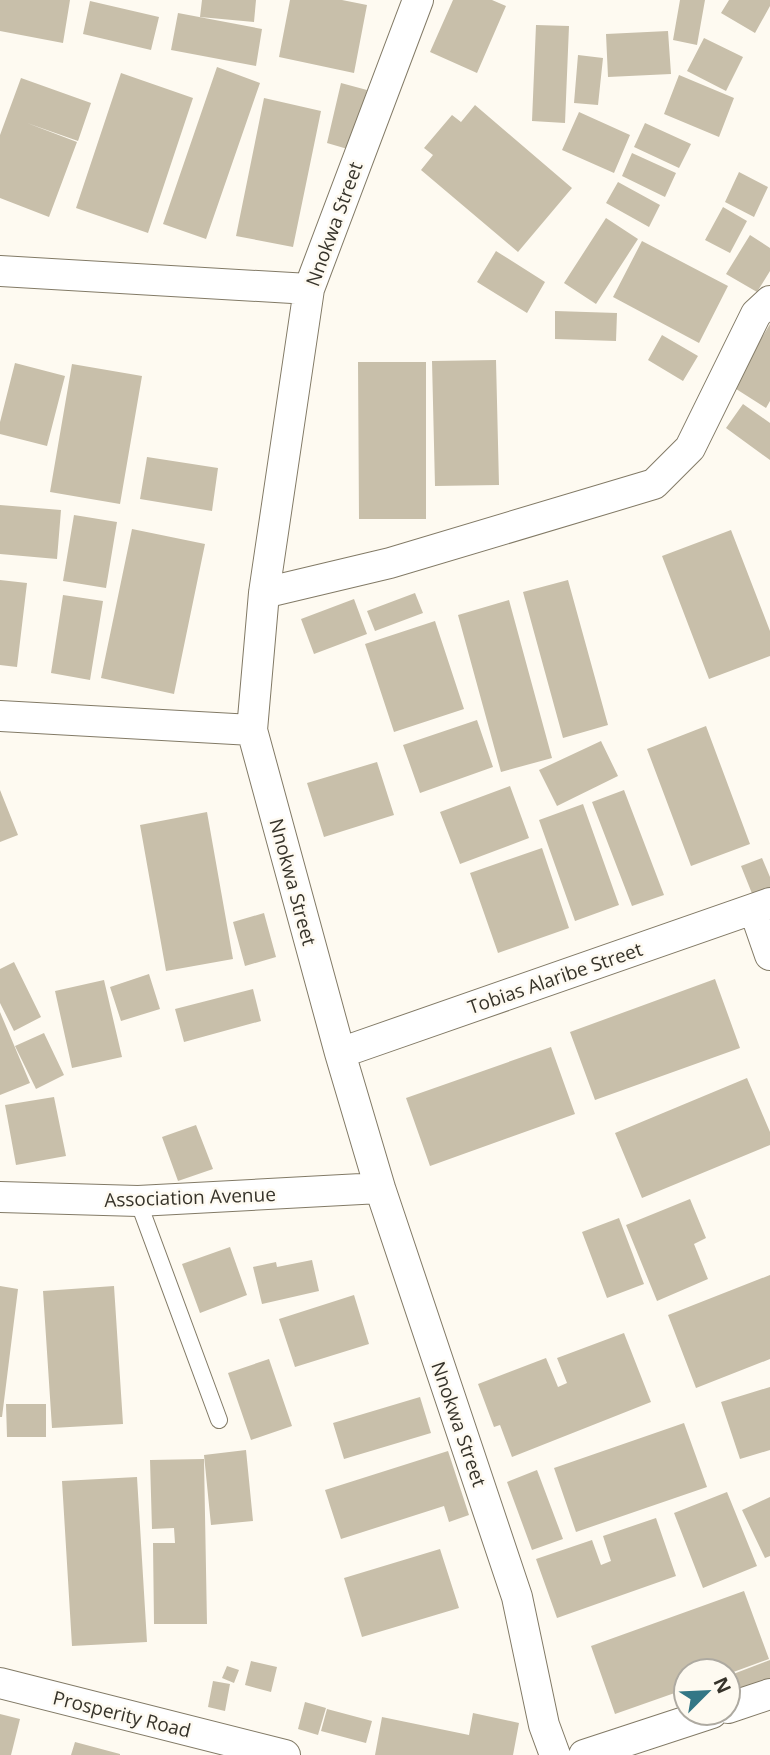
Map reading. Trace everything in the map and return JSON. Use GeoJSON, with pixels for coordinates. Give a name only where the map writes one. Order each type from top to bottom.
{"type":"FeatureCollection","features":[{"type":"Feature","properties":{"kind":"street","name":"Nnokwa Street"},"geometry":{"type":"LineString","coordinates":[[418,0],[309,289],[264,593],[252,730],[340,1053],[380,1188],[517,1597],[544,1725],[555,1755]]}},
{"type":"Feature","properties":{"kind":"street"},"geometry":{"type":"LineString","coordinates":[[0,271],[309,289]]}},
{"type":"Feature","properties":{"kind":"street"},"geometry":{"type":"LineString","coordinates":[[264,593],[390,563],[654,484],[690,448],[756,314],[770,300]]}},
{"type":"Feature","properties":{"kind":"street"},"geometry":{"type":"LineString","coordinates":[[0,716],[252,730]]}},
{"type":"Feature","properties":{"kind":"street"},"geometry":{"type":"LineString","coordinates":[[762,906],[770,955]]}},
{"type":"Feature","properties":{"kind":"street","name":"Tobias Alaribe Street"},"geometry":{"type":"LineString","coordinates":[[340,1053],[762,906]]}},
{"type":"Feature","properties":{"kind":"street","name":"Association Avenue"},"geometry":{"type":"LineString","coordinates":[[0,1197],[138,1201],[380,1188]]}},
{"type":"Feature","properties":{"kind":"street","name":"Prosperity Road"},"geometry":{"type":"LineString","coordinates":[[0,1683],[285,1755]]}},
{"type":"Feature","properties":{"kind":"street"},"geometry":{"type":"LineString","coordinates":[[742,1703],[770,1694]]}},
{"type":"Feature","properties":{"kind":"street"},"geometry":{"type":"LineString","coordinates":[[583,1755],[672,1726]]}},
{"type":"Feature","properties":{"kind":"lane"},"geometry":{"type":"LineString","coordinates":[[138,1201],[219,1420]]}},
{"type":"Feature","properties":{"kind":"building"},"geometry":{"type":"Polygon","coordinates":[[[0,0],[70,0],[63,43],[0,31],[0,0]]]}},
{"type":"Feature","properties":{"kind":"building"},"geometry":{"type":"Polygon","coordinates":[[[202,0],[256,0],[254,22],[200,17],[202,0]]]}},
{"type":"Feature","properties":{"kind":"building"},"geometry":{"type":"Polygon","coordinates":[[[290,0],[342,0],[367,5],[354,73],[279,57],[290,0]]]}},
{"type":"Feature","properties":{"kind":"building"},"geometry":{"type":"Polygon","coordinates":[[[453,0],[492,0],[506,6],[477,73],[430,52],[453,0]]]}},
{"type":"Feature","properties":{"kind":"building"},"geometry":{"type":"Polygon","coordinates":[[[680,0],[705,0],[697,45],[673,40],[680,0]]]}},
{"type":"Feature","properties":{"kind":"building"},"geometry":{"type":"Polygon","coordinates":[[[729,0],[770,0],[770,6],[755,33],[721,13],[729,0]]]}},
{"type":"Feature","properties":{"kind":"building"},"geometry":{"type":"Polygon","coordinates":[[[90,1],[159,17],[151,50],[83,34],[90,1]]]}},
{"type":"Feature","properties":{"kind":"building"},"geometry":{"type":"Polygon","coordinates":[[[178,13],[262,29],[256,66],[171,50],[178,13]]]}},
{"type":"Feature","properties":{"kind":"building"},"geometry":{"type":"Polygon","coordinates":[[[536,25],[569,26],[565,123],[532,121],[536,25]]]}},
{"type":"Feature","properties":{"kind":"building"},"geometry":{"type":"Polygon","coordinates":[[[668,31],[671,74],[608,77],[606,34],[668,31]]]}},
{"type":"Feature","properties":{"kind":"building"},"geometry":{"type":"Polygon","coordinates":[[[704,38],[743,57],[726,91],[687,71],[704,38]]]}},
{"type":"Feature","properties":{"kind":"building"},"geometry":{"type":"Polygon","coordinates":[[[578,55],[603,58],[598,105],[574,103],[578,55]]]}},
{"type":"Feature","properties":{"kind":"building"},"geometry":{"type":"Polygon","coordinates":[[[217,67],[260,83],[206,239],[163,224],[217,67]]]}},
{"type":"Feature","properties":{"kind":"building"},"geometry":{"type":"Polygon","coordinates":[[[121,73],[193,98],[148,233],[76,208],[121,73]]]}},
{"type":"Feature","properties":{"kind":"building"},"geometry":{"type":"Polygon","coordinates":[[[679,75],[734,98],[719,137],[664,114],[679,75]]]}},
{"type":"Feature","properties":{"kind":"building"},"geometry":{"type":"Polygon","coordinates":[[[21,78],[91,103],[78,141],[27,123],[77,142],[49,217],[0,198],[0,135],[21,78]]]}},
{"type":"Feature","properties":{"kind":"building"},"geometry":{"type":"Polygon","coordinates":[[[341,83],[367,90],[351,150],[327,143],[341,83]]]}},
{"type":"Feature","properties":{"kind":"building"},"geometry":{"type":"Polygon","coordinates":[[[264,98],[321,111],[293,247],[236,236],[264,98]]]}},
{"type":"Feature","properties":{"kind":"building"},"geometry":{"type":"Polygon","coordinates":[[[475,105],[572,188],[518,252],[421,170],[433,155],[424,148],[452,115],[461,122],[475,105]]]}},
{"type":"Feature","properties":{"kind":"building"},"geometry":{"type":"Polygon","coordinates":[[[579,112],[630,135],[614,173],[562,150],[579,112]]]}},
{"type":"Feature","properties":{"kind":"building"},"geometry":{"type":"Polygon","coordinates":[[[645,123],[691,144],[679,168],[634,147],[645,123]]]}},
{"type":"Feature","properties":{"kind":"building"},"geometry":{"type":"Polygon","coordinates":[[[632,153],[676,173],[665,197],[622,176],[632,153]]]}},
{"type":"Feature","properties":{"kind":"building"},"geometry":{"type":"Polygon","coordinates":[[[739,172],[768,187],[754,217],[725,202],[739,172]]]}},
{"type":"Feature","properties":{"kind":"building"},"geometry":{"type":"Polygon","coordinates":[[[618,182],[660,205],[649,227],[606,203],[618,182]]]}},
{"type":"Feature","properties":{"kind":"building"},"geometry":{"type":"Polygon","coordinates":[[[723,207],[747,221],[730,253],[705,240],[723,207]]]}},
{"type":"Feature","properties":{"kind":"building"},"geometry":{"type":"Polygon","coordinates":[[[606,218],[638,239],[596,304],[564,283],[606,218]]]}},
{"type":"Feature","properties":{"kind":"building"},"geometry":{"type":"Polygon","coordinates":[[[750,235],[770,248],[770,271],[757,292],[726,274],[750,235]]]}},
{"type":"Feature","properties":{"kind":"building"},"geometry":{"type":"Polygon","coordinates":[[[642,241],[728,286],[699,343],[613,297],[642,241]]]}},
{"type":"Feature","properties":{"kind":"building"},"geometry":{"type":"Polygon","coordinates":[[[496,251],[545,282],[527,313],[477,282],[496,251]]]}},
{"type":"Feature","properties":{"kind":"building"},"geometry":{"type":"Polygon","coordinates":[[[555,311],[617,313],[616,341],[555,339],[555,311]]]}},
{"type":"Feature","properties":{"kind":"building"},"geometry":{"type":"Polygon","coordinates":[[[770,324],[770,401],[766,408],[733,387],[770,324]]]}},
{"type":"Feature","properties":{"kind":"building"},"geometry":{"type":"Polygon","coordinates":[[[662,335],[698,356],[683,381],[648,360],[662,335]]]}},
{"type":"Feature","properties":{"kind":"building"},"geometry":{"type":"Polygon","coordinates":[[[496,360],[499,485],[435,486],[432,361],[496,360]]]}},
{"type":"Feature","properties":{"kind":"building"},"geometry":{"type":"Polygon","coordinates":[[[358,362],[426,362],[426,519],[359,519],[358,362]]]}},
{"type":"Feature","properties":{"kind":"building"},"geometry":{"type":"Polygon","coordinates":[[[15,363],[65,376],[47,446],[0,434],[0,422],[15,363]]]}},
{"type":"Feature","properties":{"kind":"building"},"geometry":{"type":"Polygon","coordinates":[[[72,364],[142,376],[120,504],[50,492],[72,364]]]}},
{"type":"Feature","properties":{"kind":"building"},"geometry":{"type":"Polygon","coordinates":[[[743,404],[770,423],[770,460],[726,428],[743,404]]]}},
{"type":"Feature","properties":{"kind":"building"},"geometry":{"type":"Polygon","coordinates":[[[147,457],[218,468],[212,511],[140,499],[147,457]]]}},
{"type":"Feature","properties":{"kind":"building"},"geometry":{"type":"Polygon","coordinates":[[[0,505],[61,510],[57,559],[0,554],[0,505]]]}},
{"type":"Feature","properties":{"kind":"building"},"geometry":{"type":"Polygon","coordinates":[[[74,515],[117,522],[106,588],[63,581],[74,515]]]}},
{"type":"Feature","properties":{"kind":"building"},"geometry":{"type":"Polygon","coordinates":[[[132,529],[205,544],[174,694],[101,678],[132,529]]]}},
{"type":"Feature","properties":{"kind":"building"},"geometry":{"type":"Polygon","coordinates":[[[731,530],[770,631],[770,656],[709,679],[662,556],[731,530]]]}},
{"type":"Feature","properties":{"kind":"building"},"geometry":{"type":"Polygon","coordinates":[[[0,580],[27,583],[17,667],[0,665],[0,580]]]}},
{"type":"Feature","properties":{"kind":"building"},"geometry":{"type":"Polygon","coordinates":[[[568,580],[608,725],[563,738],[523,592],[568,580]]]}},
{"type":"Feature","properties":{"kind":"building"},"geometry":{"type":"Polygon","coordinates":[[[415,593],[423,613],[375,631],[367,611],[415,593]]]}},
{"type":"Feature","properties":{"kind":"building"},"geometry":{"type":"Polygon","coordinates":[[[63,595],[103,601],[90,680],[51,673],[63,595]]]}},
{"type":"Feature","properties":{"kind":"building"},"geometry":{"type":"Polygon","coordinates":[[[354,599],[367,634],[314,654],[301,619],[354,599]]]}},
{"type":"Feature","properties":{"kind":"building"},"geometry":{"type":"Polygon","coordinates":[[[509,600],[552,758],[501,772],[458,615],[509,600]]]}},
{"type":"Feature","properties":{"kind":"building"},"geometry":{"type":"Polygon","coordinates":[[[435,621],[464,709],[394,732],[365,644],[435,621]]]}},
{"type":"Feature","properties":{"kind":"building"},"geometry":{"type":"Polygon","coordinates":[[[477,720],[493,767],[420,793],[403,745],[477,720]]]}},
{"type":"Feature","properties":{"kind":"building"},"geometry":{"type":"Polygon","coordinates":[[[706,726],[750,844],[691,866],[647,749],[706,726]]]}},
{"type":"Feature","properties":{"kind":"building"},"geometry":{"type":"Polygon","coordinates":[[[601,741],[618,776],[557,806],[539,770],[601,741]]]}},
{"type":"Feature","properties":{"kind":"building"},"geometry":{"type":"Polygon","coordinates":[[[377,762],[394,815],[324,837],[307,783],[377,762]]]}},
{"type":"Feature","properties":{"kind":"building"},"geometry":{"type":"Polygon","coordinates":[[[510,786],[529,838],[460,864],[440,812],[510,786]]]}},
{"type":"Feature","properties":{"kind":"building"},"geometry":{"type":"Polygon","coordinates":[[[0,790],[18,835],[0,842],[0,790]]]}},
{"type":"Feature","properties":{"kind":"building"},"geometry":{"type":"Polygon","coordinates":[[[624,790],[664,895],[632,906],[592,802],[624,790]]]}},
{"type":"Feature","properties":{"kind":"building"},"geometry":{"type":"Polygon","coordinates":[[[583,804],[619,905],[575,921],[539,820],[583,804]]]}},
{"type":"Feature","properties":{"kind":"building"},"geometry":{"type":"Polygon","coordinates":[[[207,812],[233,959],[166,971],[140,825],[207,812]]]}},
{"type":"Feature","properties":{"kind":"building"},"geometry":{"type":"Polygon","coordinates":[[[542,848],[569,928],[498,953],[470,873],[542,848]]]}},
{"type":"Feature","properties":{"kind":"building"},"geometry":{"type":"Polygon","coordinates":[[[762,858],[770,877],[770,888],[753,896],[741,866],[762,858]]]}},
{"type":"Feature","properties":{"kind":"building"},"geometry":{"type":"Polygon","coordinates":[[[264,913],[276,957],[245,966],[233,922],[264,913]]]}},
{"type":"Feature","properties":{"kind":"building"},"geometry":{"type":"Polygon","coordinates":[[[14,962],[41,1017],[14,1031],[0,1003],[0,969],[14,962]]]}},
{"type":"Feature","properties":{"kind":"building"},"geometry":{"type":"Polygon","coordinates":[[[149,974],[160,1009],[121,1021],[110,987],[149,974]]]}},
{"type":"Feature","properties":{"kind":"building"},"geometry":{"type":"Polygon","coordinates":[[[715,979],[740,1048],[595,1100],[570,1032],[715,979]]]}},
{"type":"Feature","properties":{"kind":"building"},"geometry":{"type":"Polygon","coordinates":[[[104,980],[122,1057],[72,1068],[55,991],[104,980]]]}},
{"type":"Feature","properties":{"kind":"building"},"geometry":{"type":"Polygon","coordinates":[[[253,989],[261,1021],[184,1042],[175,1009],[253,989]]]}},
{"type":"Feature","properties":{"kind":"building"},"geometry":{"type":"Polygon","coordinates":[[[0,1012],[30,1083],[0,1095],[0,1012]]]}},
{"type":"Feature","properties":{"kind":"building"},"geometry":{"type":"Polygon","coordinates":[[[44,1033],[64,1075],[36,1089],[15,1046],[44,1033]]]}},
{"type":"Feature","properties":{"kind":"building"},"geometry":{"type":"Polygon","coordinates":[[[551,1047],[575,1114],[430,1166],[406,1098],[551,1047]]]}},
{"type":"Feature","properties":{"kind":"building"},"geometry":{"type":"Polygon","coordinates":[[[747,1078],[770,1132],[770,1145],[642,1198],[615,1133],[747,1078]]]}},
{"type":"Feature","properties":{"kind":"building"},"geometry":{"type":"Polygon","coordinates":[[[54,1097],[66,1156],[16,1165],[5,1105],[54,1097]]]}},
{"type":"Feature","properties":{"kind":"building"},"geometry":{"type":"Polygon","coordinates":[[[196,1125],[213,1169],[178,1181],[162,1137],[196,1125]]]}},
{"type":"Feature","properties":{"kind":"building"},"geometry":{"type":"Polygon","coordinates":[[[690,1199],[706,1238],[694,1244],[708,1279],[657,1301],[626,1225],[690,1199]]]}},
{"type":"Feature","properties":{"kind":"building"},"geometry":{"type":"Polygon","coordinates":[[[619,1218],[644,1284],[607,1298],[582,1232],[619,1218]]]}},
{"type":"Feature","properties":{"kind":"building"},"geometry":{"type":"Polygon","coordinates":[[[230,1247],[247,1295],[200,1313],[182,1264],[230,1247]]]}},
{"type":"Feature","properties":{"kind":"building"},"geometry":{"type":"Polygon","coordinates":[[[312,1260],[319,1291],[262,1304],[253,1267],[276,1262],[277,1267],[312,1260]]]}},
{"type":"Feature","properties":{"kind":"building"},"geometry":{"type":"Polygon","coordinates":[[[770,1275],[770,1359],[696,1388],[668,1315],[770,1275]]]}},
{"type":"Feature","properties":{"kind":"building"},"geometry":{"type":"Polygon","coordinates":[[[0,1286],[18,1289],[2,1417],[0,1417],[0,1286]]]}},
{"type":"Feature","properties":{"kind":"building"},"geometry":{"type":"Polygon","coordinates":[[[114,1286],[123,1424],[52,1428],[43,1291],[114,1286]]]}},
{"type":"Feature","properties":{"kind":"building"},"geometry":{"type":"Polygon","coordinates":[[[354,1295],[369,1344],[295,1367],[279,1319],[354,1295]]]}},
{"type":"Feature","properties":{"kind":"building"},"geometry":{"type":"Polygon","coordinates":[[[624,1333],[651,1402],[512,1457],[500,1425],[494,1427],[478,1384],[546,1358],[558,1387],[567,1383],[557,1358],[624,1333]]]}},
{"type":"Feature","properties":{"kind":"building"},"geometry":{"type":"Polygon","coordinates":[[[269,1359],[292,1426],[251,1440],[228,1373],[269,1359]]]}},
{"type":"Feature","properties":{"kind":"building"},"geometry":{"type":"Polygon","coordinates":[[[770,1387],[770,1450],[740,1459],[721,1402],[770,1387]]]}},
{"type":"Feature","properties":{"kind":"building"},"geometry":{"type":"Polygon","coordinates":[[[420,1397],[431,1433],[344,1459],[333,1423],[420,1397]]]}},
{"type":"Feature","properties":{"kind":"building"},"geometry":{"type":"Polygon","coordinates":[[[6,1404],[46,1404],[46,1437],[7,1437],[6,1404]]]}},
{"type":"Feature","properties":{"kind":"building"},"geometry":{"type":"Polygon","coordinates":[[[684,1423],[707,1487],[576,1532],[554,1468],[684,1423]]]}},
{"type":"Feature","properties":{"kind":"building"},"geometry":{"type":"Polygon","coordinates":[[[246,1450],[253,1521],[211,1525],[204,1455],[246,1450]]]}},
{"type":"Feature","properties":{"kind":"building"},"geometry":{"type":"Polygon","coordinates":[[[448,1451],[469,1515],[449,1522],[444,1506],[341,1539],[325,1490],[448,1451]]]}},
{"type":"Feature","properties":{"kind":"building"},"geometry":{"type":"Polygon","coordinates":[[[204,1459],[207,1624],[154,1624],[153,1543],[175,1543],[174,1528],[152,1529],[150,1460],[204,1459]]]}},
{"type":"Feature","properties":{"kind":"building"},"geometry":{"type":"Polygon","coordinates":[[[537,1470],[563,1539],[532,1550],[507,1482],[537,1470]]]}},
{"type":"Feature","properties":{"kind":"building"},"geometry":{"type":"Polygon","coordinates":[[[137,1477],[147,1642],[72,1646],[62,1481],[137,1477]]]}},
{"type":"Feature","properties":{"kind":"building"},"geometry":{"type":"Polygon","coordinates":[[[727,1492],[757,1566],[703,1588],[674,1513],[727,1492]]]}},
{"type":"Feature","properties":{"kind":"building"},"geometry":{"type":"Polygon","coordinates":[[[770,1497],[770,1556],[765,1558],[742,1510],[770,1497]]]}},
{"type":"Feature","properties":{"kind":"building"},"geometry":{"type":"Polygon","coordinates":[[[656,1518],[676,1576],[557,1618],[536,1559],[592,1540],[601,1565],[611,1561],[603,1536],[656,1518]]]}},
{"type":"Feature","properties":{"kind":"building"},"geometry":{"type":"Polygon","coordinates":[[[440,1549],[459,1608],[362,1637],[344,1578],[440,1549]]]}},
{"type":"Feature","properties":{"kind":"building"},"geometry":{"type":"Polygon","coordinates":[[[744,1591],[769,1659],[742,1669],[742,1657],[672,1657],[672,1694],[615,1714],[591,1646],[744,1591]]]}},
{"type":"Feature","properties":{"kind":"building"},"geometry":{"type":"Polygon","coordinates":[[[770,1660],[770,1683],[742,1694],[742,1671],[770,1660]]]}},
{"type":"Feature","properties":{"kind":"building"},"geometry":{"type":"Polygon","coordinates":[[[251,1661],[277,1667],[271,1692],[245,1685],[251,1661]]]}},
{"type":"Feature","properties":{"kind":"building"},"geometry":{"type":"Polygon","coordinates":[[[227,1666],[239,1670],[234,1683],[222,1678],[227,1666]]]}},
{"type":"Feature","properties":{"kind":"building"},"geometry":{"type":"Polygon","coordinates":[[[213,1681],[230,1684],[225,1711],[208,1707],[213,1681]]]}},
{"type":"Feature","properties":{"kind":"building"},"geometry":{"type":"Polygon","coordinates":[[[305,1702],[326,1708],[318,1735],[298,1729],[305,1702]]]}},
{"type":"Feature","properties":{"kind":"building"},"geometry":{"type":"Polygon","coordinates":[[[327,1709],[372,1721],[366,1743],[321,1731],[327,1709]]]}},
{"type":"Feature","properties":{"kind":"building"},"geometry":{"type":"Polygon","coordinates":[[[473,1713],[519,1723],[513,1755],[375,1755],[382,1717],[469,1735],[473,1713]]]}},
{"type":"Feature","properties":{"kind":"building"},"geometry":{"type":"Polygon","coordinates":[[[0,1714],[20,1719],[11,1755],[0,1755],[0,1714]]]}},
{"type":"Feature","properties":{"kind":"building"},"geometry":{"type":"Polygon","coordinates":[[[75,1742],[120,1754],[120,1755],[71,1755],[75,1742]]]}}]}
